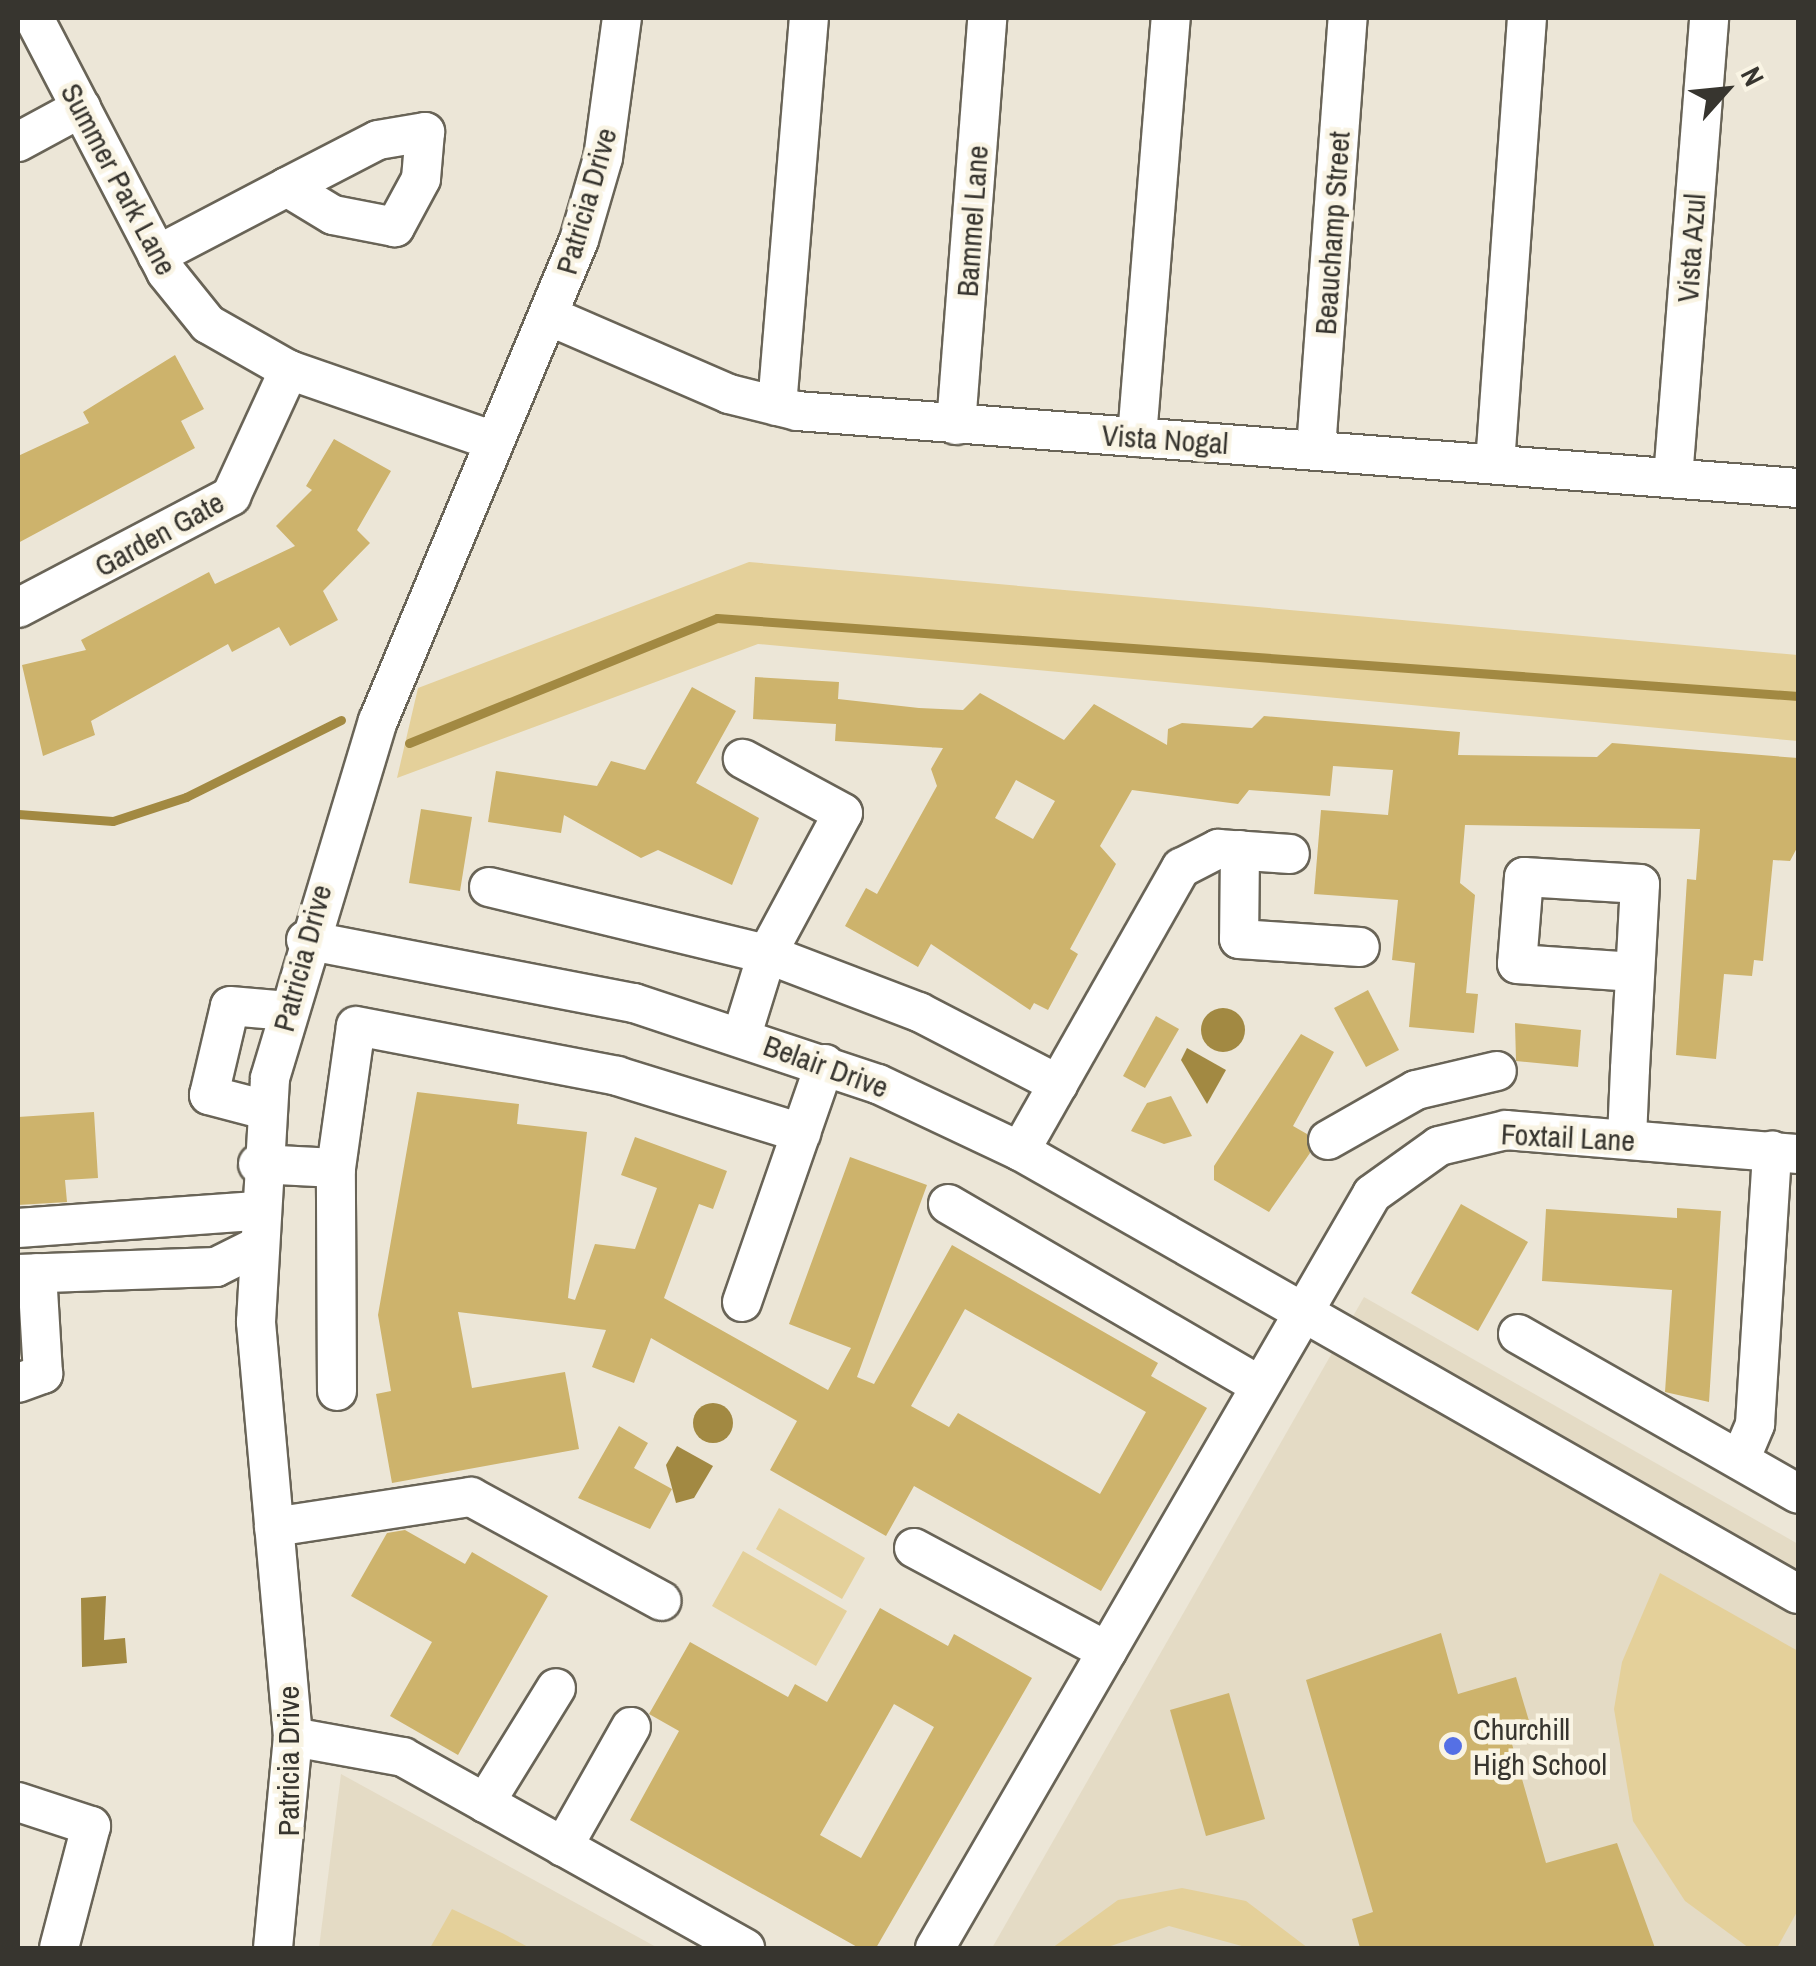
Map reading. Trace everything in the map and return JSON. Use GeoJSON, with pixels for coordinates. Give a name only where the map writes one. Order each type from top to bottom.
{"type":"FeatureCollection","features":[{"type":"Feature","properties":{"kind":"street","name":"Summer Park Lane"},"geometry":{"type":"LineString","coordinates":[[34,18],[157,255],[208,324],[288,370],[494,441]]}},
{"type":"Feature","properties":{"kind":"street","name":"Patricia Drive"},"geometry":{"type":"LineString","coordinates":[[274,1948],[293,1736],[274,1527],[255,1229],[266,1110],[306,940],[378,721],[549,316],[603,158],[622,18]]}},
{"type":"Feature","properties":{"kind":"street"},"geometry":{"type":"LineString","coordinates":[[777,406],[809,18]]}},
{"type":"Feature","properties":{"kind":"street","name":"Bammel Lane"},"geometry":{"type":"LineString","coordinates":[[956,425],[988,18]]}},
{"type":"Feature","properties":{"kind":"street"},"geometry":{"type":"LineString","coordinates":[[1137,437],[1171,18]]}},
{"type":"Feature","properties":{"kind":"street","name":"Beauchamp Street"},"geometry":{"type":"LineString","coordinates":[[1316,449],[1348,18]]}},
{"type":"Feature","properties":{"kind":"street"},"geometry":{"type":"LineString","coordinates":[[1495,464],[1527,18]]}},
{"type":"Feature","properties":{"kind":"street","name":"Vista Azul"},"geometry":{"type":"LineString","coordinates":[[1673,478],[1709,18]]}},
{"type":"Feature","properties":{"kind":"street"},"geometry":{"type":"LineString","coordinates":[[18,142],[81,108]]}},
{"type":"Feature","properties":{"kind":"street"},"geometry":{"type":"LineString","coordinates":[[157,255],[287,187]]}},
{"type":"Feature","properties":{"kind":"street","name":"Vista Nogal"},"geometry":{"type":"LineString","coordinates":[[549,316],[777,406],[956,425],[1798,488]]}},
{"type":"Feature","properties":{"kind":"street","name":"Garden Gate"},"geometry":{"type":"LineString","coordinates":[[18,608],[230,496],[288,370]]}},
{"type":"Feature","properties":{"kind":"street"},"geometry":{"type":"LineString","coordinates":[[742,1035],[767,954],[843,814],[743,760]]}},
{"type":"Feature","properties":{"kind":"street"},"geometry":{"type":"LineString","coordinates":[[1020,1151],[1049,1080],[1181,868],[1218,848],[1290,854]]}},
{"type":"Feature","properties":{"kind":"street"},"geometry":{"type":"LineString","coordinates":[[1240,850],[1239,939],[1360,947]]}},
{"type":"Feature","properties":{"kind":"street"},"geometry":{"type":"LineString","coordinates":[[490,887],[767,954],[919,1012],[1049,1080]]}},
{"type":"Feature","properties":{"kind":"street","name":"Belair Drive"},"geometry":{"type":"LineString","coordinates":[[306,940],[634,1002],[825,1064],[1020,1151],[1798,1594]]}},
{"type":"Feature","properties":{"kind":"street"},"geometry":{"type":"LineString","coordinates":[[1627,1138],[1635,972]]}},
{"type":"Feature","properties":{"kind":"street"},"geometry":{"type":"LineString","coordinates":[[266,1110],[209,1094],[230,1006],[288,1011]]}},
{"type":"Feature","properties":{"kind":"street"},"geometry":{"type":"LineString","coordinates":[[338,1390],[336,1168],[356,1026],[617,1076],[801,1133]]}},
{"type":"Feature","properties":{"kind":"street"},"geometry":{"type":"LineString","coordinates":[[742,1302],[825,1064]]}},
{"type":"Feature","properties":{"kind":"street"},"geometry":{"type":"LineString","coordinates":[[1328,1140],[1416,1090],[1497,1071]]}},
{"type":"Feature","properties":{"kind":"street"},"geometry":{"type":"LineString","coordinates":[[1416,1090],[1438,1146]]}},
{"type":"Feature","properties":{"kind":"street","name":"Foxtail Lane"},"geometry":{"type":"LineString","coordinates":[[935,1948],[1372,1194],[1438,1146],[1506,1130],[1785,1152]]}},
{"type":"Feature","properties":{"kind":"street"},"geometry":{"type":"LineString","coordinates":[[1740,1460],[1755,1424],[1785,1152]]}},
{"type":"Feature","properties":{"kind":"street"},"geometry":{"type":"LineString","coordinates":[[258,1164],[336,1168]]}},
{"type":"Feature","properties":{"kind":"street"},"geometry":{"type":"LineString","coordinates":[[948,1204],[1259,1385]]}},
{"type":"Feature","properties":{"kind":"street"},"geometry":{"type":"LineString","coordinates":[[18,1228],[255,1229]]}},
{"type":"Feature","properties":{"kind":"street"},"geometry":{"type":"LineString","coordinates":[[18,1383],[43,1374],[28,1274],[216,1266],[255,1229]]}},
{"type":"Feature","properties":{"kind":"street"},"geometry":{"type":"LineString","coordinates":[[1518,1334],[1798,1494]]}},
{"type":"Feature","properties":{"kind":"street"},"geometry":{"type":"LineString","coordinates":[[274,1527],[471,1498],[662,1601]]}},
{"type":"Feature","properties":{"kind":"street"},"geometry":{"type":"LineString","coordinates":[[914,1548],[1107,1651]]}},
{"type":"Feature","properties":{"kind":"street"},"geometry":{"type":"LineString","coordinates":[[486,1803],[556,1688]]}},
{"type":"Feature","properties":{"kind":"street"},"geometry":{"type":"LineString","coordinates":[[562,1846],[631,1726]]}},
{"type":"Feature","properties":{"kind":"street"},"geometry":{"type":"LineString","coordinates":[[293,1736],[373,1746],[486,1803],[745,1948]]}},
{"type":"Feature","properties":{"kind":"street"},"geometry":{"type":"LineString","coordinates":[[18,1802],[91,1826],[59,1948]]}},
{"type":"Feature","properties":{"kind":"shaded area"},"geometry":{"type":"Polygon","coordinates":[[[749,562],[1798,655],[1798,741],[758,644],[397,778],[418,688],[749,562]]]}},
{"type":"Feature","properties":{"kind":"shaded area"},"geometry":{"type":"Polygon","coordinates":[[[1223,1008],[1238,1015],[1245,1030],[1238,1045],[1223,1052],[1208,1045],[1201,1030],[1208,1015],[1223,1008]]]}},
{"type":"Feature","properties":{"kind":"shaded area"},"geometry":{"type":"Polygon","coordinates":[[[1187,1048],[1226,1070],[1207,1104],[1181,1060],[1187,1048]]]}},
{"type":"Feature","properties":{"kind":"shaded area","name":"Churchill High School"},"geometry":{"type":"Polygon","coordinates":[[[1364,1297],[1798,1544],[1798,1948],[992,1948],[1364,1297]]]}},
{"type":"Feature","properties":{"kind":"shaded area"},"geometry":{"type":"Polygon","coordinates":[[[713,1403],[727,1409],[733,1423],[727,1437],[713,1443],[699,1437],[693,1423],[699,1409],[713,1403]]]}},
{"type":"Feature","properties":{"kind":"shaded area"},"geometry":{"type":"Polygon","coordinates":[[[677,1446],[713,1466],[694,1498],[676,1503],[666,1465],[677,1446]]]}},
{"type":"Feature","properties":{"kind":"shaded area"},"geometry":{"type":"Polygon","coordinates":[[[779,1508],[865,1558],[842,1599],[756,1549],[779,1508]]]}},
{"type":"Feature","properties":{"kind":"shaded area"},"geometry":{"type":"Polygon","coordinates":[[[743,1551],[847,1611],[816,1666],[712,1606],[743,1551]]]}},
{"type":"Feature","properties":{"kind":"shaded area"},"geometry":{"type":"Polygon","coordinates":[[[1660,1573],[1798,1651],[1798,1910],[1777,1948],[1749,1948],[1685,1901],[1633,1821],[1614,1709],[1622,1662],[1660,1573]]]}},
{"type":"Feature","properties":{"kind":"shaded area"},"geometry":{"type":"Polygon","coordinates":[[[106,1596],[104,1640],[125,1638],[127,1663],[82,1667],[81,1598],[106,1596]]]}},
{"type":"Feature","properties":{"kind":"shaded area"},"geometry":{"type":"Polygon","coordinates":[[[341,1774],[658,1948],[319,1948],[341,1774]]]}},
{"type":"Feature","properties":{"kind":"shaded area"},"geometry":{"type":"Polygon","coordinates":[[[1182,1888],[1246,1901],[1308,1948],[1249,1948],[1169,1926],[1105,1948],[1052,1948],[1118,1900],[1182,1888]]]}},
{"type":"Feature","properties":{"kind":"shaded area"},"geometry":{"type":"Polygon","coordinates":[[[452,1909],[504,1934],[530,1948],[430,1948],[452,1909]]]}},
{"type":"Feature","properties":{"kind":"building"},"geometry":{"type":"Polygon","coordinates":[[[175,355],[204,409],[181,421],[195,448],[18,543],[18,456],[89,423],[83,412],[175,355]]]}},
{"type":"Feature","properties":{"kind":"building"},"geometry":{"type":"Polygon","coordinates":[[[334,439],[391,471],[357,530],[370,543],[323,591],[338,620],[290,646],[279,627],[232,652],[228,644],[91,721],[95,735],[43,756],[22,665],[86,650],[81,640],[209,572],[215,584],[295,546],[276,526],[312,490],[306,486],[334,439]]]}},
{"type":"Feature","properties":{"kind":"building"},"geometry":{"type":"Polygon","coordinates":[[[755,677],[839,682],[838,699],[919,708],[963,710],[980,693],[1064,740],[1094,704],[1167,745],[1168,729],[1182,723],[1252,728],[1264,716],[1460,732],[1458,755],[1597,757],[1612,743],[1798,758],[1798,846],[1790,861],[1773,860],[1763,961],[1754,960],[1752,976],[1724,974],[1716,1059],[1676,1055],[1687,879],[1696,880],[1700,829],[1465,825],[1460,883],[1475,895],[1466,993],[1478,994],[1474,1033],[1409,1027],[1415,963],[1392,960],[1398,900],[1314,894],[1321,810],[1388,815],[1393,770],[1333,766],[1330,796],[1249,790],[1238,804],[1132,790],[1100,846],[1116,864],[1070,949],[1078,954],[1048,1010],[1034,1003],[1030,1010],[931,944],[918,967],[845,926],[866,888],[877,894],[937,786],[931,769],[943,748],[835,741],[836,724],[753,719],[755,677]],[[1016,780],[995,818],[1033,839],[1055,801],[1016,780]]]}},
{"type":"Feature","properties":{"kind":"building"},"geometry":{"type":"Polygon","coordinates":[[[692,687],[736,711],[696,783],[759,818],[732,885],[658,850],[641,858],[564,815],[561,833],[488,822],[496,771],[597,786],[611,761],[645,770],[692,687]]]}},
{"type":"Feature","properties":{"kind":"building"},"geometry":{"type":"Polygon","coordinates":[[[421,809],[472,817],[460,891],[409,883],[421,809]]]}},
{"type":"Feature","properties":{"kind":"building"},"geometry":{"type":"Polygon","coordinates":[[[1368,990],[1399,1050],[1366,1067],[1334,1008],[1368,990]]]}},
{"type":"Feature","properties":{"kind":"building"},"geometry":{"type":"Polygon","coordinates":[[[1156,1016],[1179,1029],[1145,1088],[1123,1076],[1156,1016]]]}},
{"type":"Feature","properties":{"kind":"building"},"geometry":{"type":"Polygon","coordinates":[[[1515,1023],[1581,1030],[1578,1067],[1516,1061],[1515,1023]]]}},
{"type":"Feature","properties":{"kind":"building"},"geometry":{"type":"Polygon","coordinates":[[[1301,1034],[1334,1052],[1293,1126],[1307,1134],[1310,1153],[1269,1212],[1214,1180],[1214,1166],[1301,1034]]]}},
{"type":"Feature","properties":{"kind":"building"},"geometry":{"type":"Polygon","coordinates":[[[417,1092],[519,1104],[517,1124],[587,1132],[568,1298],[575,1300],[595,1244],[635,1249],[657,1188],[621,1175],[635,1137],[727,1171],[713,1209],[699,1204],[664,1298],[828,1390],[851,1348],[789,1324],[850,1157],[927,1185],[857,1377],[874,1384],[952,1245],[1158,1363],[1151,1376],[1207,1408],[1101,1591],[914,1486],[886,1536],[770,1470],[797,1421],[651,1338],[634,1383],[592,1367],[606,1330],[458,1312],[472,1388],[565,1372],[579,1449],[392,1483],[376,1394],[391,1391],[378,1315],[417,1092]],[[965,1309],[911,1406],[949,1427],[958,1413],[1100,1494],[1146,1412],[965,1309]]]}},
{"type":"Feature","properties":{"kind":"building"},"geometry":{"type":"Polygon","coordinates":[[[1171,1096],[1192,1136],[1164,1144],[1131,1131],[1147,1103],[1171,1096]]]}},
{"type":"Feature","properties":{"kind":"building"},"geometry":{"type":"Polygon","coordinates":[[[94,1112],[98,1178],[65,1180],[67,1202],[18,1205],[18,1117],[94,1112]]]}},
{"type":"Feature","properties":{"kind":"building"},"geometry":{"type":"Polygon","coordinates":[[[1461,1204],[1528,1242],[1478,1331],[1411,1293],[1461,1204]]]}},
{"type":"Feature","properties":{"kind":"building"},"geometry":{"type":"Polygon","coordinates":[[[1677,1208],[1721,1211],[1709,1402],[1665,1392],[1672,1290],[1542,1281],[1546,1209],[1677,1218],[1677,1208]]]}},
{"type":"Feature","properties":{"kind":"building"},"geometry":{"type":"Polygon","coordinates":[[[619,1426],[648,1443],[634,1468],[672,1489],[650,1529],[578,1498],[619,1426]]]}},
{"type":"Feature","properties":{"kind":"building"},"geometry":{"type":"Polygon","coordinates":[[[405,1530],[465,1564],[472,1552],[548,1596],[458,1755],[390,1716],[432,1642],[351,1596],[387,1533],[405,1530]]]}},
{"type":"Feature","properties":{"kind":"building"},"geometry":{"type":"Polygon","coordinates":[[[880,1608],[948,1646],[954,1634],[1032,1678],[876,1948],[859,1948],[630,1820],[679,1731],[649,1714],[690,1642],[788,1697],[795,1684],[827,1702],[880,1608]],[[894,1704],[820,1835],[861,1858],[934,1727],[894,1704]]]}},
{"type":"Feature","properties":{"kind":"building"},"geometry":{"type":"Polygon","coordinates":[[[1441,1633],[1458,1694],[1516,1677],[1534,1738],[1512,1744],[1546,1863],[1617,1843],[1655,1948],[1360,1948],[1352,1919],[1373,1912],[1306,1680],[1441,1633]]]}},
{"type":"Feature","properties":{"kind":"building"},"geometry":{"type":"Polygon","coordinates":[[[1229,1693],[1265,1819],[1206,1836],[1170,1710],[1229,1693]]]}},
{"type":"Feature","properties":{"kind":"waterway"},"geometry":{"type":"LineString","coordinates":[[409,743],[717,618],[1798,696]]}},
{"type":"Feature","properties":{"kind":"waterway"},"geometry":{"type":"LineString","coordinates":[[18,814],[113,821],[186,797],[341,720]]}},
{"type":"Feature","properties":{"kind":"place","name":"Churchill High School"},"geometry":{"type":"Point","coordinates":[1453,1746]}}]}
